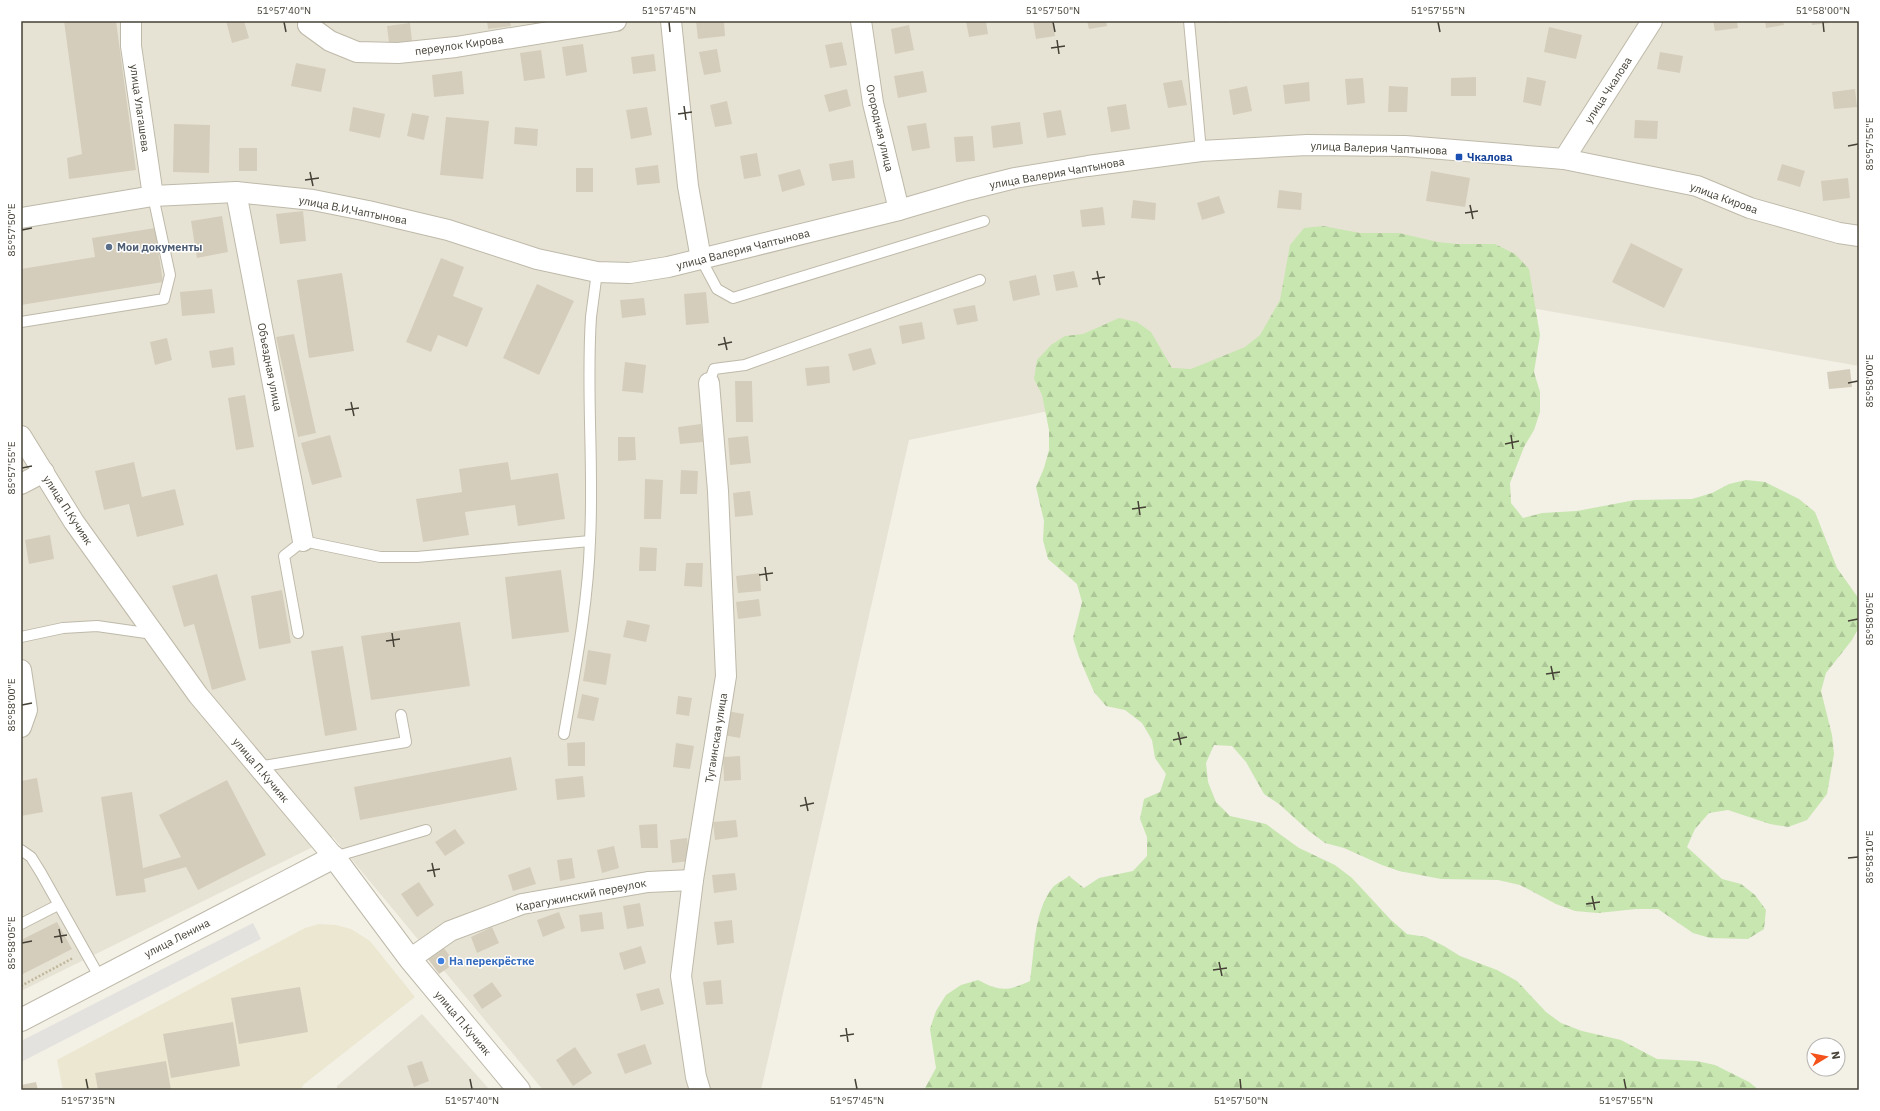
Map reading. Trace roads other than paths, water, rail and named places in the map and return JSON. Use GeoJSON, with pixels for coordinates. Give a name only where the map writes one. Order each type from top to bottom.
{"type":"FeatureCollection","features":[{"type":"Feature","properties":{"kind":"street","name":"улица Улагашева"},"geometry":{"type":"LineString","coordinates":[[131,21],[131,46],[153,196]]}},
{"type":"Feature","properties":{"kind":"street","name":"переулок Кирова"},"geometry":{"type":"LineString","coordinates":[[308,25],[330,41],[357,52],[398,53],[456,47],[616,21]]}},
{"type":"Feature","properties":{"kind":"street"},"geometry":{"type":"LineString","coordinates":[[671,21],[688,186],[701,259]]}},
{"type":"Feature","properties":{"kind":"street","name":"Огородная улица"},"geometry":{"type":"LineString","coordinates":[[861,21],[873,103],[899,210]]}},
{"type":"Feature","properties":{"kind":"street","name":"улица Чкалова"},"geometry":{"type":"LineString","coordinates":[[1564,159],[1652,21]]}},
{"type":"Feature","properties":{"kind":"street","name":"улица Валерия Чаптынова"},"geometry":{"type":"LineString","coordinates":[[537,259],[597,272],[630,273],[668,267],[899,210],[1015,178],[1088,166],[1201,151],[1307,145],[1405,146],[1564,159]]}},
{"type":"Feature","properties":{"kind":"street","name":"улица Кирова"},"geometry":{"type":"LineString","coordinates":[[1564,159],[1697,186],[1750,208],[1839,233],[1859,236]]}},
{"type":"Feature","properties":{"kind":"street","name":"улица В.И.Чаптынова"},"geometry":{"type":"LineString","coordinates":[[21,218],[153,196],[236,192],[313,200],[368,211],[448,230],[537,259]]}},
{"type":"Feature","properties":{"kind":"street","name":"Объездная улица"},"geometry":{"type":"LineString","coordinates":[[236,192],[303,541]]}},
{"type":"Feature","properties":{"kind":"street","name":"Тугаинская улица"},"geometry":{"type":"LineString","coordinates":[[700,1090],[696,1077],[681,976],[693,880],[726,676],[718,491],[709,383]]}},
{"type":"Feature","properties":{"kind":"street","name":"улица П.Кучияк"},"geometry":{"type":"LineString","coordinates":[[21,436],[74,522],[198,695],[334,857],[410,959],[510,1085]]}},
{"type":"Feature","properties":{"kind":"street"},"geometry":{"type":"LineString","coordinates":[[21,484],[44,472]]}},
{"type":"Feature","properties":{"kind":"street"},"geometry":{"type":"LineString","coordinates":[[21,670],[27,710],[21,727]]}},
{"type":"Feature","properties":{"kind":"street","name":"улица Ленина"},"geometry":{"type":"LineString","coordinates":[[21,1020],[334,857]]}},
{"type":"Feature","properties":{"kind":"street","name":"Карагужинский переулок"},"geometry":{"type":"LineString","coordinates":[[410,959],[450,931],[522,904],[648,882],[693,880]]}},
{"type":"Feature","properties":{"kind":"lane"},"geometry":{"type":"LineString","coordinates":[[1189,21],[1201,151]]}},
{"type":"Feature","properties":{"kind":"lane"},"geometry":{"type":"LineString","coordinates":[[21,322],[164,299],[170,275],[153,196]]}},
{"type":"Feature","properties":{"kind":"lane"},"geometry":{"type":"LineString","coordinates":[[701,259],[717,289],[733,298],[984,221]]}},
{"type":"Feature","properties":{"kind":"lane"},"geometry":{"type":"LineString","coordinates":[[564,734],[586,597],[590,541],[592,478],[590,370],[592,316],[597,272]]}},
{"type":"Feature","properties":{"kind":"lane"},"geometry":{"type":"LineString","coordinates":[[709,383],[714,369],[745,364],[980,280]]}},
{"type":"Feature","properties":{"kind":"lane"},"geometry":{"type":"LineString","coordinates":[[298,633],[284,556],[303,541],[380,557],[417,557],[590,541]]}},
{"type":"Feature","properties":{"kind":"lane"},"geometry":{"type":"LineString","coordinates":[[21,637],[63,628],[97,626],[153,634]]}},
{"type":"Feature","properties":{"kind":"lane"},"geometry":{"type":"LineString","coordinates":[[258,767],[406,742],[401,715]]}},
{"type":"Feature","properties":{"kind":"lane"},"geometry":{"type":"LineString","coordinates":[[334,857],[426,830]]}},
{"type":"Feature","properties":{"kind":"lane"},"geometry":{"type":"LineString","coordinates":[[21,850],[31,857],[100,978]]}},
{"type":"Feature","properties":{"kind":"lane"},"geometry":{"type":"LineString","coordinates":[[21,924],[58,906]]}},
{"type":"Feature","properties":{"kind":"place","name":"Чкалова"},"geometry":{"type":"Point","coordinates":[1459,157]}},
{"type":"Feature","properties":{"kind":"place","name":"Мои документы"},"geometry":{"type":"Point","coordinates":[109,247]}},
{"type":"Feature","properties":{"kind":"place","name":"На перекрёстке"},"geometry":{"type":"Point","coordinates":[441,961]}}]}
